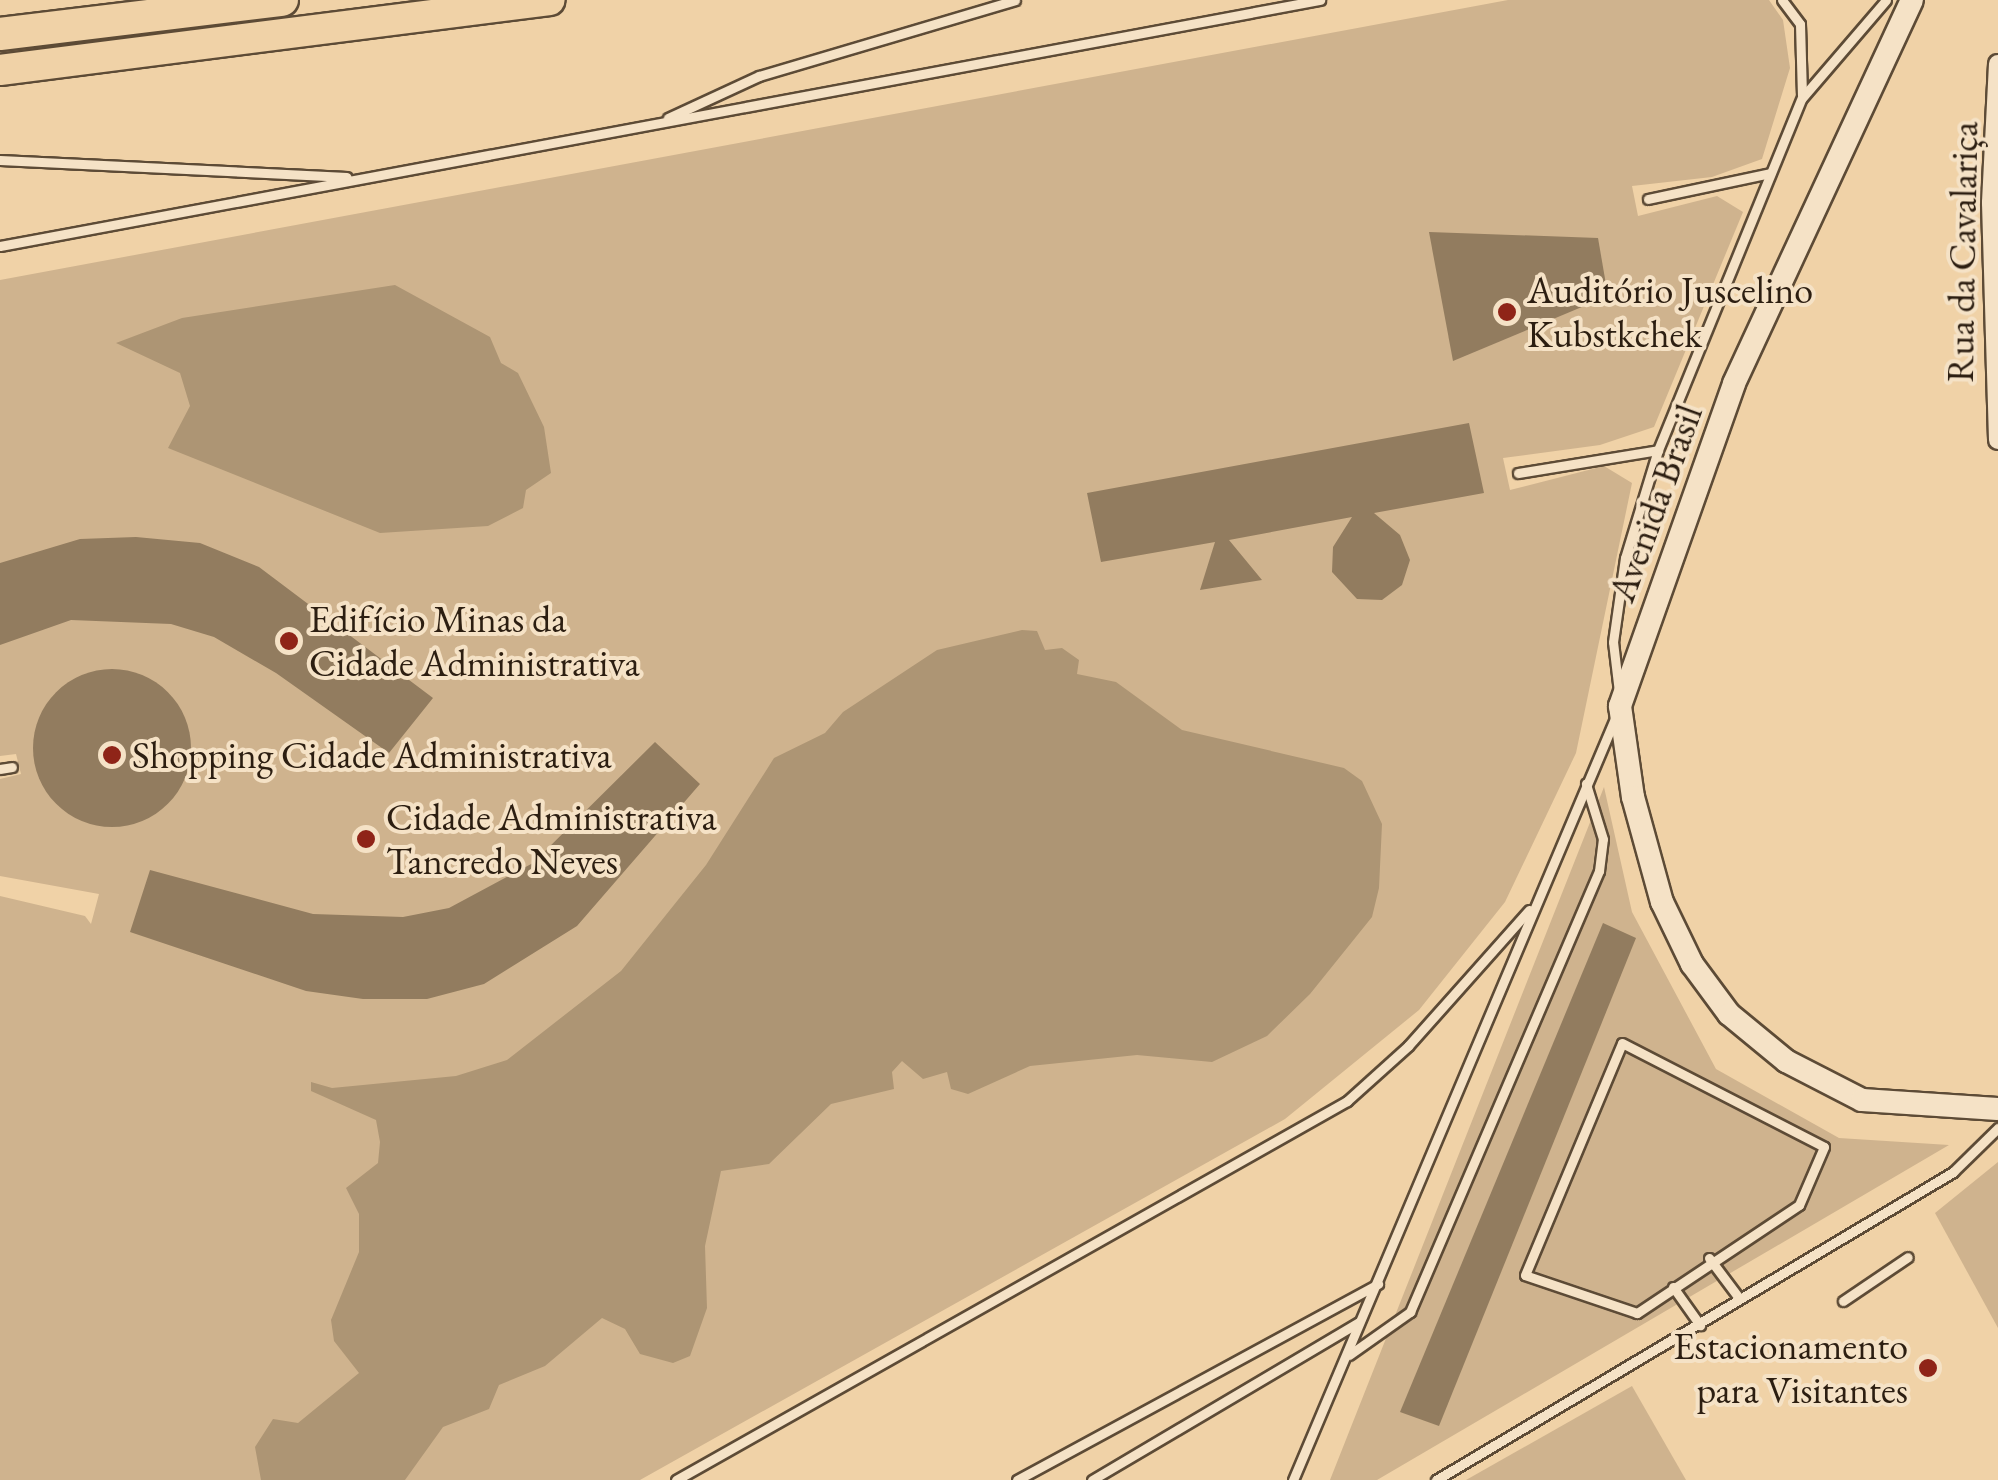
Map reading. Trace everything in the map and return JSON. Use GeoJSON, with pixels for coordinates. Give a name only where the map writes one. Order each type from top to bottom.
{"type":"FeatureCollection","features":[{"type":"Feature","properties":{"kind":"highway"},"geometry":{"type":"LineString","coordinates":[[0,34],[282,0]]}},
{"type":"Feature","properties":{"kind":"main road"},"geometry":{"type":"LineString","coordinates":[[0,70],[550,0]]}},
{"type":"Feature","properties":{"kind":"street","name":"Avenida Brasil"},"geometry":{"type":"LineString","coordinates":[[1620,706],[1734,384],[1912,0]]}},
{"type":"Feature","properties":{"kind":"street","name":"Rua da Cavalariça"},"geometry":{"type":"LineString","coordinates":[[1998,64],[1998,440]]}},
{"type":"Feature","properties":{"kind":"street"},"geometry":{"type":"LineString","coordinates":[[1620,706],[1633,798],[1662,902],[1692,964],[1729,1014],[1786,1061],[1862,1100],[1998,1109]]}},
{"type":"Feature","properties":{"kind":"lane"},"geometry":{"type":"LineString","coordinates":[[652,126],[759,76],[1015,0]]}},
{"type":"Feature","properties":{"kind":"lane"},"geometry":{"type":"LineString","coordinates":[[0,246],[1320,0]]}},
{"type":"Feature","properties":{"kind":"lane"},"geometry":{"type":"LineString","coordinates":[[1782,0],[1800,24],[1802,98]]}},
{"type":"Feature","properties":{"kind":"lane"},"geometry":{"type":"LineString","coordinates":[[1293,1480],[1620,706],[1613,642],[1622,575],[1658,450],[1802,98],[1886,0]]}},
{"type":"Feature","properties":{"kind":"lane"},"geometry":{"type":"LineString","coordinates":[[0,160],[359,178]]}},
{"type":"Feature","properties":{"kind":"lane"},"geometry":{"type":"LineString","coordinates":[[1648,199],[1770,173]]}},
{"type":"Feature","properties":{"kind":"lane"},"geometry":{"type":"LineString","coordinates":[[1518,474],[1658,450]]}},
{"type":"Feature","properties":{"kind":"lane"},"geometry":{"type":"LineString","coordinates":[[0,769],[12,767]]}},
{"type":"Feature","properties":{"kind":"lane"},"geometry":{"type":"LineString","coordinates":[[1347,1357],[1410,1312],[1599,871],[1603,839],[1586,784]]}},
{"type":"Feature","properties":{"kind":"lane"},"geometry":{"type":"LineString","coordinates":[[676,1480],[1348,1101],[1408,1046],[1534,904]]}},
{"type":"Feature","properties":{"kind":"lane"},"geometry":{"type":"LineString","coordinates":[[1622,1043],[1824,1147],[1799,1204],[1762,1234],[1708,1258],[1638,1312],[1525,1275],[1622,1043]]}},
{"type":"Feature","properties":{"kind":"lane"},"geometry":{"type":"LineString","coordinates":[[1436,1480],[1953,1172],[1998,1128]]}},
{"type":"Feature","properties":{"kind":"lane"},"geometry":{"type":"LineString","coordinates":[[1844,1301],[1908,1257]]}},
{"type":"Feature","properties":{"kind":"lane"},"geometry":{"type":"LineString","coordinates":[[1708,1258],[1739,1298]]}},
{"type":"Feature","properties":{"kind":"lane"},"geometry":{"type":"LineString","coordinates":[[1017,1480],[1378,1284]]}},
{"type":"Feature","properties":{"kind":"lane"},"geometry":{"type":"LineString","coordinates":[[1673,1287],[1700,1325]]}},
{"type":"Feature","properties":{"kind":"lane"},"geometry":{"type":"LineString","coordinates":[[1092,1480],[1362,1321]]}},
{"type":"Feature","properties":{"kind":"shaded area"},"geometry":{"type":"Polygon","coordinates":[[[1508,0],[1769,0],[1783,20],[1790,68],[1762,159],[1712,177],[1632,186],[1638,216],[1717,196],[1743,212],[1654,427],[1600,445],[1503,458],[1510,490],[1604,466],[1632,483],[1576,753],[1505,902],[1419,1010],[1285,1119],[640,1480],[0,1480],[0,896],[85,916],[91,924],[99,894],[0,876],[0,779],[21,774],[16,754],[0,756],[0,280],[1508,0]]]}},
{"type":"Feature","properties":{"kind":"shaded area"},"geometry":{"type":"Polygon","coordinates":[[[395,285],[490,337],[501,363],[518,373],[544,427],[551,473],[526,490],[523,508],[488,526],[380,533],[168,448],[190,406],[180,373],[116,343],[182,318],[395,285]]]}},
{"type":"Feature","properties":{"kind":"shaded area"},"geometry":{"type":"Polygon","coordinates":[[[1022,630],[1037,631],[1045,650],[1062,648],[1079,660],[1077,674],[1116,682],[1182,730],[1344,768],[1362,781],[1382,824],[1379,888],[1372,917],[1310,994],[1267,1036],[1212,1062],[1137,1055],[1030,1066],[968,1094],[951,1089],[947,1072],[923,1079],[902,1061],[892,1072],[894,1089],[831,1104],[769,1164],[721,1171],[705,1246],[707,1308],[690,1356],[673,1363],[640,1354],[625,1329],[602,1318],[545,1366],[499,1385],[489,1409],[443,1427],[405,1480],[261,1480],[255,1447],[273,1419],[298,1423],[359,1373],[334,1341],[331,1320],[359,1252],[359,1214],[346,1188],[378,1163],[380,1142],[376,1120],[311,1091],[311,1082],[332,1088],[456,1076],[507,1060],[621,971],[706,865],[774,758],[825,733],[843,712],[937,650],[1022,630]]]}},
{"type":"Feature","properties":{"kind":"shaded area"},"geometry":{"type":"Polygon","coordinates":[[[1604,787],[1632,912],[1716,1069],[1839,1138],[1949,1145],[1377,1480],[1330,1480],[1604,787]]]}},
{"type":"Feature","properties":{"kind":"shaded area"},"geometry":{"type":"Polygon","coordinates":[[[1998,1162],[1998,1328],[1935,1213],[1998,1162]]]}},
{"type":"Feature","properties":{"kind":"shaded area"},"geometry":{"type":"Polygon","coordinates":[[[1632,1386],[1686,1480],[1466,1480],[1632,1386]]]}},
{"type":"Feature","properties":{"kind":"building","name":"Auditório Juscelino Kubstkchek"},"geometry":{"type":"Polygon","coordinates":[[[1429,232],[1598,238],[1608,296],[1453,361],[1429,232]]]}},
{"type":"Feature","properties":{"kind":"building"},"geometry":{"type":"Polygon","coordinates":[[[1469,423],[1484,493],[1374,513],[1400,535],[1410,560],[1402,585],[1382,600],[1357,599],[1332,572],[1333,547],[1352,517],[1229,540],[1262,580],[1200,590],[1215,542],[1101,562],[1087,493],[1469,423]]]}},
{"type":"Feature","properties":{"kind":"building","name":"Edifício Minas da Cidade Administrativa"},"geometry":{"type":"Polygon","coordinates":[[[136,537],[200,543],[259,567],[433,698],[389,753],[276,673],[214,637],[171,624],[71,620],[0,645],[0,563],[80,539],[136,537]]]}},
{"type":"Feature","properties":{"kind":"building","name":"Shopping Cidade Administrativa"},"geometry":{"type":"Polygon","coordinates":[[[112,669],[142,675],[168,692],[185,718],[191,748],[185,778],[168,804],[142,821],[112,827],[82,821],[56,804],[39,778],[33,748],[39,718],[56,692],[82,675],[112,669]]]}},
{"type":"Feature","properties":{"kind":"building"},"geometry":{"type":"Polygon","coordinates":[[[655,742],[700,784],[577,926],[484,984],[427,999],[363,999],[306,991],[130,932],[150,870],[313,914],[403,917],[449,908],[533,863],[655,742]]]}},
{"type":"Feature","properties":{"kind":"building"},"geometry":{"type":"Polygon","coordinates":[[[1603,923],[1636,938],[1439,1426],[1400,1412],[1603,923]]]}},
{"type":"Feature","properties":{"kind":"place","name":"Auditório Juscelino Kubstkchek"},"geometry":{"type":"Point","coordinates":[1507,312]}},
{"type":"Feature","properties":{"kind":"place","name":"Edifício Minas da Cidade Administrativa"},"geometry":{"type":"Point","coordinates":[289,641]}},
{"type":"Feature","properties":{"kind":"place","name":"Shopping Cidade Administrativa"},"geometry":{"type":"Point","coordinates":[112,755]}},
{"type":"Feature","properties":{"kind":"place","name":"Cidade Administrativa Tancredo Neves"},"geometry":{"type":"Point","coordinates":[366,839]}},
{"type":"Feature","properties":{"kind":"place","name":"Estacionamento para Visitantes"},"geometry":{"type":"Point","coordinates":[1928,1368]}}]}
